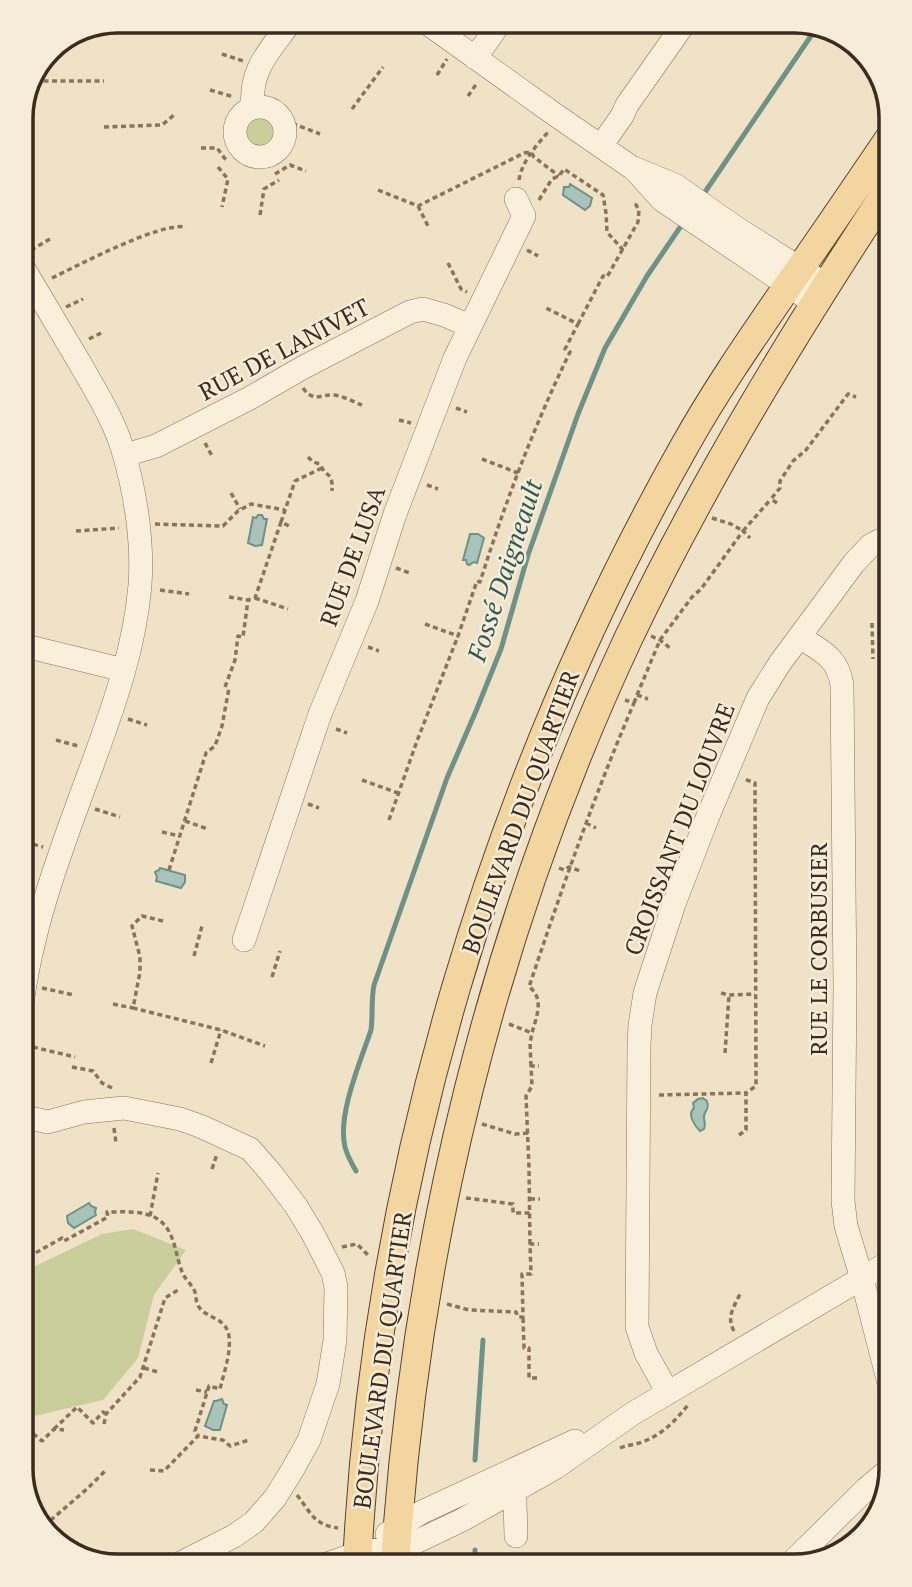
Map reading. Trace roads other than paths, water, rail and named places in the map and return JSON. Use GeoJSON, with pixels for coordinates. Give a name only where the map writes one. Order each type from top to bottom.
{"type":"FeatureCollection","features":[{"type":"Feature","properties":{"kind":"main road","name":"BOULEVARD DU QUARTIER"},"geometry":{"type":"LineString","coordinates":[[353,1550],[386,1298],[407,1186],[446,1023],[498,858],[547,729],[584,643],[686,443],[740,355],[879,153]]}},
{"type":"Feature","properties":{"kind":"main road","name":"BOULEVARD DU QUARTIER"},"geometry":{"type":"LineString","coordinates":[[397,1546],[402,1472],[419,1338],[461,1119],[525,900],[555,813],[617,664],[690,517],[734,437],[820,294],[879,204]]}},
{"type":"Feature","properties":{"kind":"street"},"geometry":{"type":"LineString","coordinates":[[253,104],[278,114],[284,125],[285,138],[278,150],[266,157],[257,158],[242,151],[235,129],[240,117],[253,104],[254,79],[258,67],[282,33]]}},
{"type":"Feature","properties":{"kind":"street"},"geometry":{"type":"LineString","coordinates":[[438,33],[477,68],[631,166],[649,188],[675,185],[730,235],[820,294]]}},
{"type":"Feature","properties":{"kind":"street"},"geometry":{"type":"LineString","coordinates":[[477,68],[494,33]]}},
{"type":"Feature","properties":{"kind":"street"},"geometry":{"type":"LineString","coordinates":[[601,146],[678,33]]}},
{"type":"Feature","properties":{"kind":"street","name":"RUE DE LUSA"},"geometry":{"type":"LineString","coordinates":[[244,940],[320,714],[367,601],[395,514],[455,358],[524,216],[525,204]]}},
{"type":"Feature","properties":{"kind":"street"},"geometry":{"type":"LineString","coordinates":[[33,270],[117,433],[125,455],[140,550],[140,583],[130,652],[113,709],[52,875],[33,948]]}},
{"type":"Feature","properties":{"kind":"street","name":"RUE DE LANIVET"},"geometry":{"type":"LineString","coordinates":[[125,455],[156,446],[410,312],[423,309],[470,326]]}},
{"type":"Feature","properties":{"kind":"street","name":"CROISSANT DU LOUVRE"},"geometry":{"type":"LineString","coordinates":[[667,1393],[646,1353],[637,1327],[639,1045],[642,1010],[680,887],[758,698],[780,663],[865,551],[879,541]]}},
{"type":"Feature","properties":{"kind":"street","name":"RUE LE CORBUSIER"},"geometry":{"type":"LineString","coordinates":[[800,637],[834,661],[842,685],[844,1201],[846,1226],[879,1345]]}},
{"type":"Feature","properties":{"kind":"street"},"geometry":{"type":"LineString","coordinates":[[33,648],[124,670]]}},
{"type":"Feature","properties":{"kind":"street"},"geometry":{"type":"LineString","coordinates":[[33,1119],[48,1122],[85,1112],[124,1108],[180,1119],[250,1149],[296,1206],[333,1273],[336,1287],[332,1362],[328,1384],[309,1440],[284,1485],[254,1522],[234,1536],[199,1554]]}},
{"type":"Feature","properties":{"kind":"street"},"geometry":{"type":"LineString","coordinates":[[353,1550],[420,1541],[513,1492],[555,1468],[632,1414],[879,1268]]}},
{"type":"Feature","properties":{"kind":"street"},"geometry":{"type":"LineString","coordinates":[[397,1546],[422,1512],[632,1414]]}},
{"type":"Feature","properties":{"kind":"street"},"geometry":{"type":"LineString","coordinates":[[801,1553],[878,1479]]}},
{"type":"Feature","properties":{"kind":"street"},"geometry":{"type":"LineString","coordinates":[[513,1492],[516,1536]]}},
{"type":"Feature","properties":{"kind":"water"},"geometry":{"type":"Polygon","coordinates":[[[570,184],[592,198],[590,206],[585,210],[563,195],[564,187],[569,187],[570,184]]]}},
{"type":"Feature","properties":{"kind":"water"},"geometry":{"type":"Polygon","coordinates":[[[258,515],[267,519],[262,545],[255,546],[248,543],[253,517],[258,515]]]}},
{"type":"Feature","properties":{"kind":"water"},"geometry":{"type":"Polygon","coordinates":[[[470,534],[478,534],[484,538],[477,563],[469,565],[463,560],[470,534]]]}},
{"type":"Feature","properties":{"kind":"water"},"geometry":{"type":"Polygon","coordinates":[[[160,868],[185,875],[181,888],[156,881],[155,872],[160,868]]]}},
{"type":"Feature","properties":{"kind":"water"},"geometry":{"type":"Polygon","coordinates":[[[703,1098],[708,1107],[704,1115],[705,1127],[700,1131],[691,1113],[693,1103],[703,1098]]]}},
{"type":"Feature","properties":{"kind":"water"},"geometry":{"type":"Polygon","coordinates":[[[89,1203],[96,1208],[96,1215],[74,1228],[68,1223],[67,1216],[89,1203]]]}},
{"type":"Feature","properties":{"kind":"water"},"geometry":{"type":"Polygon","coordinates":[[[222,1399],[227,1405],[220,1430],[213,1430],[205,1426],[214,1401],[222,1399]]]}},
{"type":"Feature","properties":{"kind":"waterway","name":"Fossé Daigneault"},"geometry":{"type":"LineString","coordinates":[[703,195],[811,35]]}},
{"type":"Feature","properties":{"kind":"waterway","name":"Fossé Daigneault"},"geometry":{"type":"LineString","coordinates":[[356,1171],[345,1147],[344,1119],[351,1088],[371,1030],[374,985],[447,778],[501,649],[528,555],[578,414],[605,348],[647,276],[685,220]]}},
{"type":"Feature","properties":{"kind":"waterway","name":"Fossé Daigneault"},"geometry":{"type":"LineString","coordinates":[[475,1460],[483,1340]]}}]}
